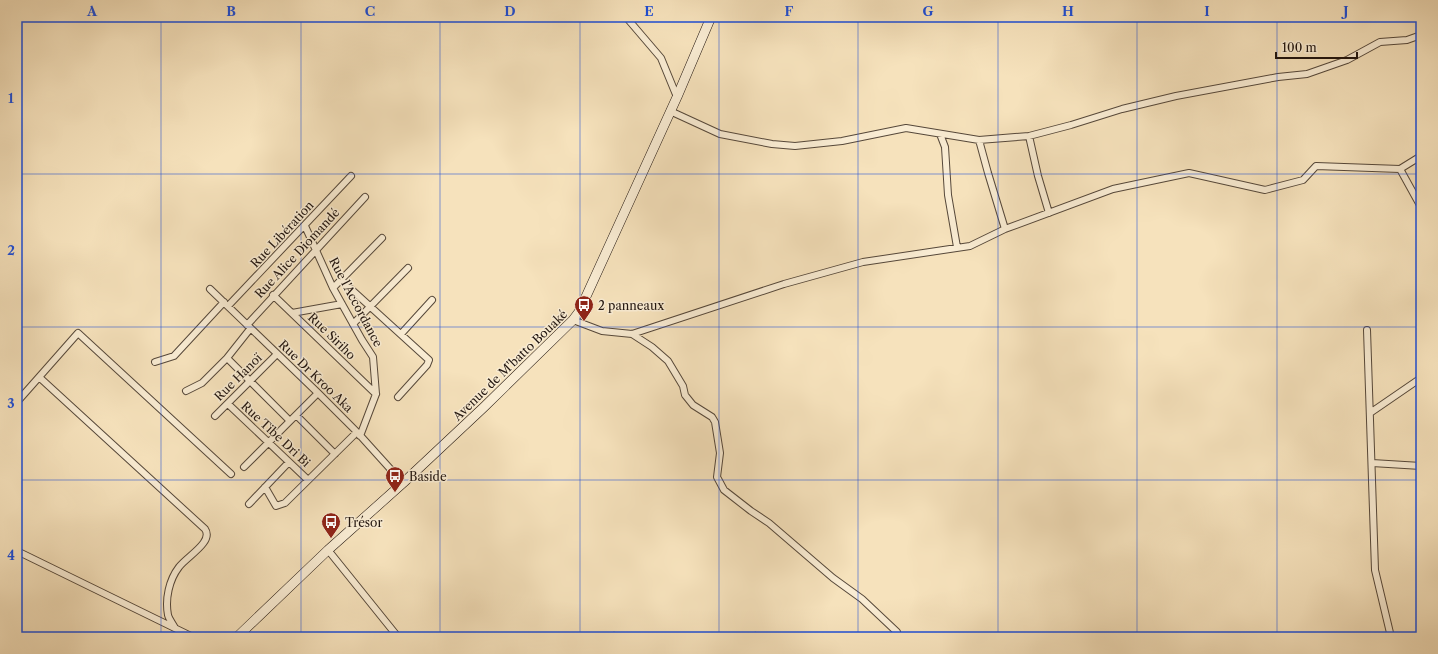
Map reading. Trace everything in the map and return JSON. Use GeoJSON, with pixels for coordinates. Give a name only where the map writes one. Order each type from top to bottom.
{"type":"FeatureCollection","features":[{"type":"Feature","properties":{"kind":"street"},"geometry":{"type":"LineString","coordinates":[[626,17],[661,58],[677,97]]}},
{"type":"Feature","properties":{"kind":"street","name":"Avenue de M'batto Bouaké"},"geometry":{"type":"LineString","coordinates":[[237,637],[328,550],[403,483],[484,407],[573,320],[588,297],[711,17]]}},
{"type":"Feature","properties":{"kind":"street"},"geometry":{"type":"LineString","coordinates":[[670,111],[720,134],[772,144],[795,146],[842,141],[906,128],[979,140],[1029,136],[1122,109],[1176,96],[1278,77],[1307,74],[1347,60],[1380,42],[1407,40],[1421,35]]}},
{"type":"Feature","properties":{"kind":"street"},"geometry":{"type":"LineString","coordinates":[[940,134],[945,147],[948,195],[958,248]]}},
{"type":"Feature","properties":{"kind":"street"},"geometry":{"type":"LineString","coordinates":[[1029,136],[1038,176],[1049,212]]}},
{"type":"Feature","properties":{"kind":"street"},"geometry":{"type":"LineString","coordinates":[[979,140],[1005,229]]}},
{"type":"Feature","properties":{"kind":"street"},"geometry":{"type":"LineString","coordinates":[[573,320],[602,331],[632,334],[784,284],[863,262],[970,246],[1005,229],[1113,189],[1189,173],[1265,190],[1302,180],[1316,166],[1400,169],[1421,156]]}},
{"type":"Feature","properties":{"kind":"street"},"geometry":{"type":"LineString","coordinates":[[1400,169],[1421,207]]}},
{"type":"Feature","properties":{"kind":"street","name":"Rue Libération"},"geometry":{"type":"LineString","coordinates":[[155,362],[174,356],[305,226],[351,176]]}},
{"type":"Feature","properties":{"kind":"street","name":"Rue Alice Diomandé"},"geometry":{"type":"LineString","coordinates":[[186,390],[202,383],[227,358],[248,327],[274,295],[365,198]]}},
{"type":"Feature","properties":{"kind":"street","name":"Rue l'Accordance"},"geometry":{"type":"LineString","coordinates":[[305,226],[342,304],[373,357],[376,394],[359,434]]}},
{"type":"Feature","properties":{"kind":"street"},"geometry":{"type":"LineString","coordinates":[[334,288],[382,238]]}},
{"type":"Feature","properties":{"kind":"street"},"geometry":{"type":"LineString","coordinates":[[353,324],[408,268]]}},
{"type":"Feature","properties":{"kind":"street"},"geometry":{"type":"LineString","coordinates":[[341,280],[429,360],[428,365],[398,396]]}},
{"type":"Feature","properties":{"kind":"street","name":"Rue Dr Kroo Aka"},"geometry":{"type":"LineString","coordinates":[[210,289],[359,434],[403,483]]}},
{"type":"Feature","properties":{"kind":"street","name":"Rue Siriho"},"geometry":{"type":"LineString","coordinates":[[274,295],[376,394]]}},
{"type":"Feature","properties":{"kind":"street"},"geometry":{"type":"LineString","coordinates":[[401,334],[432,300]]}},
{"type":"Feature","properties":{"kind":"street"},"geometry":{"type":"LineString","coordinates":[[292,313],[342,304]]}},
{"type":"Feature","properties":{"kind":"street"},"geometry":{"type":"LineString","coordinates":[[1367,330],[1375,570],[1391,637]]}},
{"type":"Feature","properties":{"kind":"street"},"geometry":{"type":"LineString","coordinates":[[17,402],[78,333],[230,474]]}},
{"type":"Feature","properties":{"kind":"street"},"geometry":{"type":"LineString","coordinates":[[632,334],[652,347],[668,361],[683,386],[685,395],[693,405],[712,418],[715,422],[720,453],[717,476],[724,490],[769,523],[834,578],[862,599],[898,632],[899,637]]}},
{"type":"Feature","properties":{"kind":"street","name":"Rue Hanoï"},"geometry":{"type":"LineString","coordinates":[[215,416],[278,354]]}},
{"type":"Feature","properties":{"kind":"street"},"geometry":{"type":"LineString","coordinates":[[227,358],[290,421]]}},
{"type":"Feature","properties":{"kind":"street"},"geometry":{"type":"LineString","coordinates":[[39,377],[208,532],[207,538],[203,544],[179,566],[170,586],[166,602],[168,616],[175,628]]}},
{"type":"Feature","properties":{"kind":"street"},"geometry":{"type":"LineString","coordinates":[[1370,413],[1421,378]]}},
{"type":"Feature","properties":{"kind":"street"},"geometry":{"type":"LineString","coordinates":[[244,468],[318,393]]}},
{"type":"Feature","properties":{"kind":"street","name":"Rue Tibe Dri Bi"},"geometry":{"type":"LineString","coordinates":[[228,404],[308,480]]}},
{"type":"Feature","properties":{"kind":"street"},"geometry":{"type":"LineString","coordinates":[[296,415],[335,454]]}},
{"type":"Feature","properties":{"kind":"street"},"geometry":{"type":"LineString","coordinates":[[265,487],[276,506],[284,504],[335,454],[359,434]]}},
{"type":"Feature","properties":{"kind":"street"},"geometry":{"type":"LineString","coordinates":[[249,504],[289,462]]}},
{"type":"Feature","properties":{"kind":"street"},"geometry":{"type":"LineString","coordinates":[[1372,463],[1421,466]]}},
{"type":"Feature","properties":{"kind":"street"},"geometry":{"type":"LineString","coordinates":[[328,550],[398,637]]}},
{"type":"Feature","properties":{"kind":"street"},"geometry":{"type":"LineString","coordinates":[[17,551],[193,637]]}},
{"type":"Feature","properties":{"kind":"place","name":"2 panneaux"},"geometry":{"type":"Point","coordinates":[584,322]}},
{"type":"Feature","properties":{"kind":"place","name":"Baside"},"geometry":{"type":"Point","coordinates":[395,493]}},
{"type":"Feature","properties":{"kind":"place","name":"Trésor"},"geometry":{"type":"Point","coordinates":[331,539]}}]}
